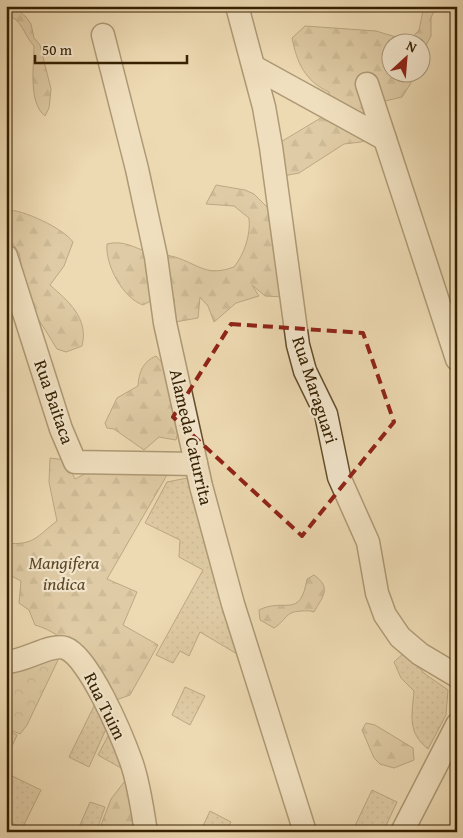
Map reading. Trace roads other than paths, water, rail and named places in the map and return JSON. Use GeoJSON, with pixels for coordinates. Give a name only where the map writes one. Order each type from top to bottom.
{"type":"FeatureCollection","features":[{"type":"Feature","properties":{"kind":"street","name":"Rua Maraguari"},"geometry":{"type":"LineString","coordinates":[[237,6],[254,67],[271,147],[298,345],[306,370],[326,414],[339,477],[368,542],[377,593],[385,615],[400,637],[420,654],[457,676]]}},
{"type":"Feature","properties":{"kind":"street","name":"Alameda Caturrita"},"geometry":{"type":"LineString","coordinates":[[102,35],[137,170],[156,258],[165,323],[196,464],[233,604],[305,832]]}},
{"type":"Feature","properties":{"kind":"street"},"geometry":{"type":"LineString","coordinates":[[254,67],[385,138]]}},
{"type":"Feature","properties":{"kind":"street"},"geometry":{"type":"LineString","coordinates":[[367,84],[457,359]]}},
{"type":"Feature","properties":{"kind":"street","name":"Rua Baitaca"},"geometry":{"type":"LineString","coordinates":[[6,256],[62,430],[75,462],[121,461],[196,464]]}},
{"type":"Feature","properties":{"kind":"street","name":"Rua Tuim"},"geometry":{"type":"LineString","coordinates":[[6,662],[26,659],[55,647],[65,648],[83,662],[96,683],[131,761],[146,832]]}},
{"type":"Feature","properties":{"kind":"street"},"geometry":{"type":"LineString","coordinates":[[402,832],[457,725]]}},
{"type":"Feature","properties":{"kind":"park label","name":"Mangifera indica"},"geometry":{"type":"Point","coordinates":[64,573]}}]}
